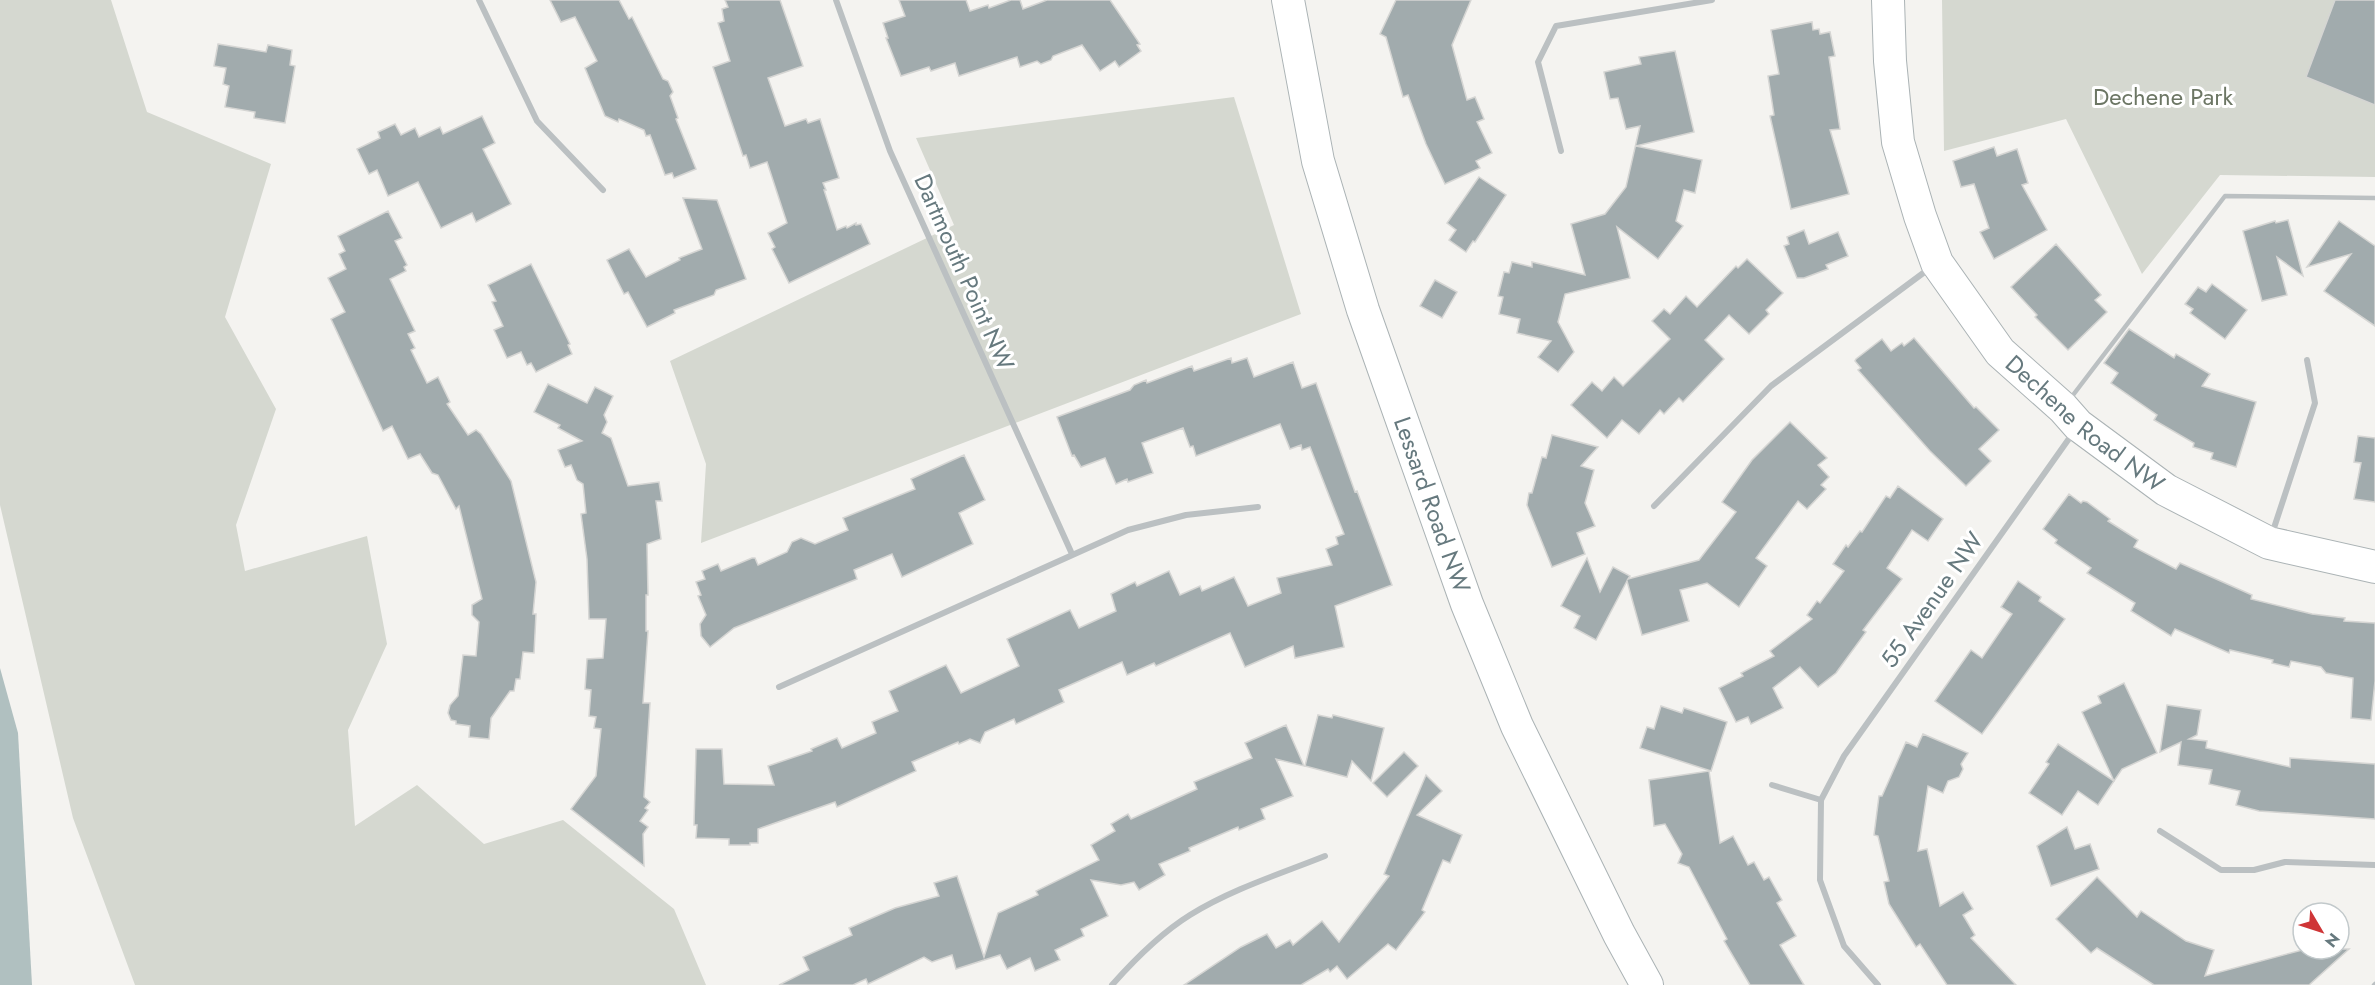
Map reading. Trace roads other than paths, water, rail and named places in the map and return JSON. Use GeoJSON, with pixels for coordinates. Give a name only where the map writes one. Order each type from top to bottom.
{"type":"FeatureCollection","features":[{"type":"Feature","properties":{"kind":"main road","name":"Lessard Road NW"},"geometry":{"type":"LineString","coordinates":[[1288,0],[1317,161],[1364,310],[1467,604],[1517,726],[1619,934],[1647,985]]}},
{"type":"Feature","properties":{"kind":"main road","name":"Dechene Road NW"},"geometry":{"type":"LineString","coordinates":[[1888,0],[1890,61],[1898,142],[1920,216],[1937,263],[2000,352],[2071,417],[2166,490],[2269,543],[2375,567]]}},
{"type":"Feature","properties":{"kind":"street"},"geometry":{"type":"LineString","coordinates":[[479,0],[537,121],[603,190]]}},
{"type":"Feature","properties":{"kind":"street","name":"Dartmouth Point NW"},"geometry":{"type":"LineString","coordinates":[[836,0],[860,72],[895,162],[1072,554]]}},
{"type":"Feature","properties":{"kind":"street"},"geometry":{"type":"LineString","coordinates":[[1561,151],[1538,62],[1556,26],[1712,0]]}},
{"type":"Feature","properties":{"kind":"street"},"geometry":{"type":"LineString","coordinates":[[1654,506],[1771,386],[1937,263]]}},
{"type":"Feature","properties":{"kind":"street"},"geometry":{"type":"LineString","coordinates":[[2269,543],[2314,403],[2307,360]]}},
{"type":"Feature","properties":{"kind":"street","name":"55 Avenue NW"},"geometry":{"type":"LineString","coordinates":[[1821,800],[1844,756],[2071,417]]}},
{"type":"Feature","properties":{"kind":"street"},"geometry":{"type":"LineString","coordinates":[[779,687],[1128,530],[1186,515],[1258,507]]}},
{"type":"Feature","properties":{"kind":"street"},"geometry":{"type":"LineString","coordinates":[[1772,785],[1821,800],[1820,880],[1844,946],[1878,985]]}},
{"type":"Feature","properties":{"kind":"street"},"geometry":{"type":"LineString","coordinates":[[2160,831],[2221,870],[2254,870],[2285,862],[2375,865]]}},
{"type":"Feature","properties":{"kind":"street"},"geometry":{"type":"LineString","coordinates":[[1112,985],[1133,962],[1188,916],[1217,899],[1325,856]]}},
{"type":"Feature","properties":{"kind":"lane"},"geometry":{"type":"LineString","coordinates":[[2071,417],[2225,196],[2375,198]]}},
{"type":"Feature","properties":{"kind":"park label","name":"Dechene Park"},"geometry":{"type":"Point","coordinates":[2163,97]}}]}
